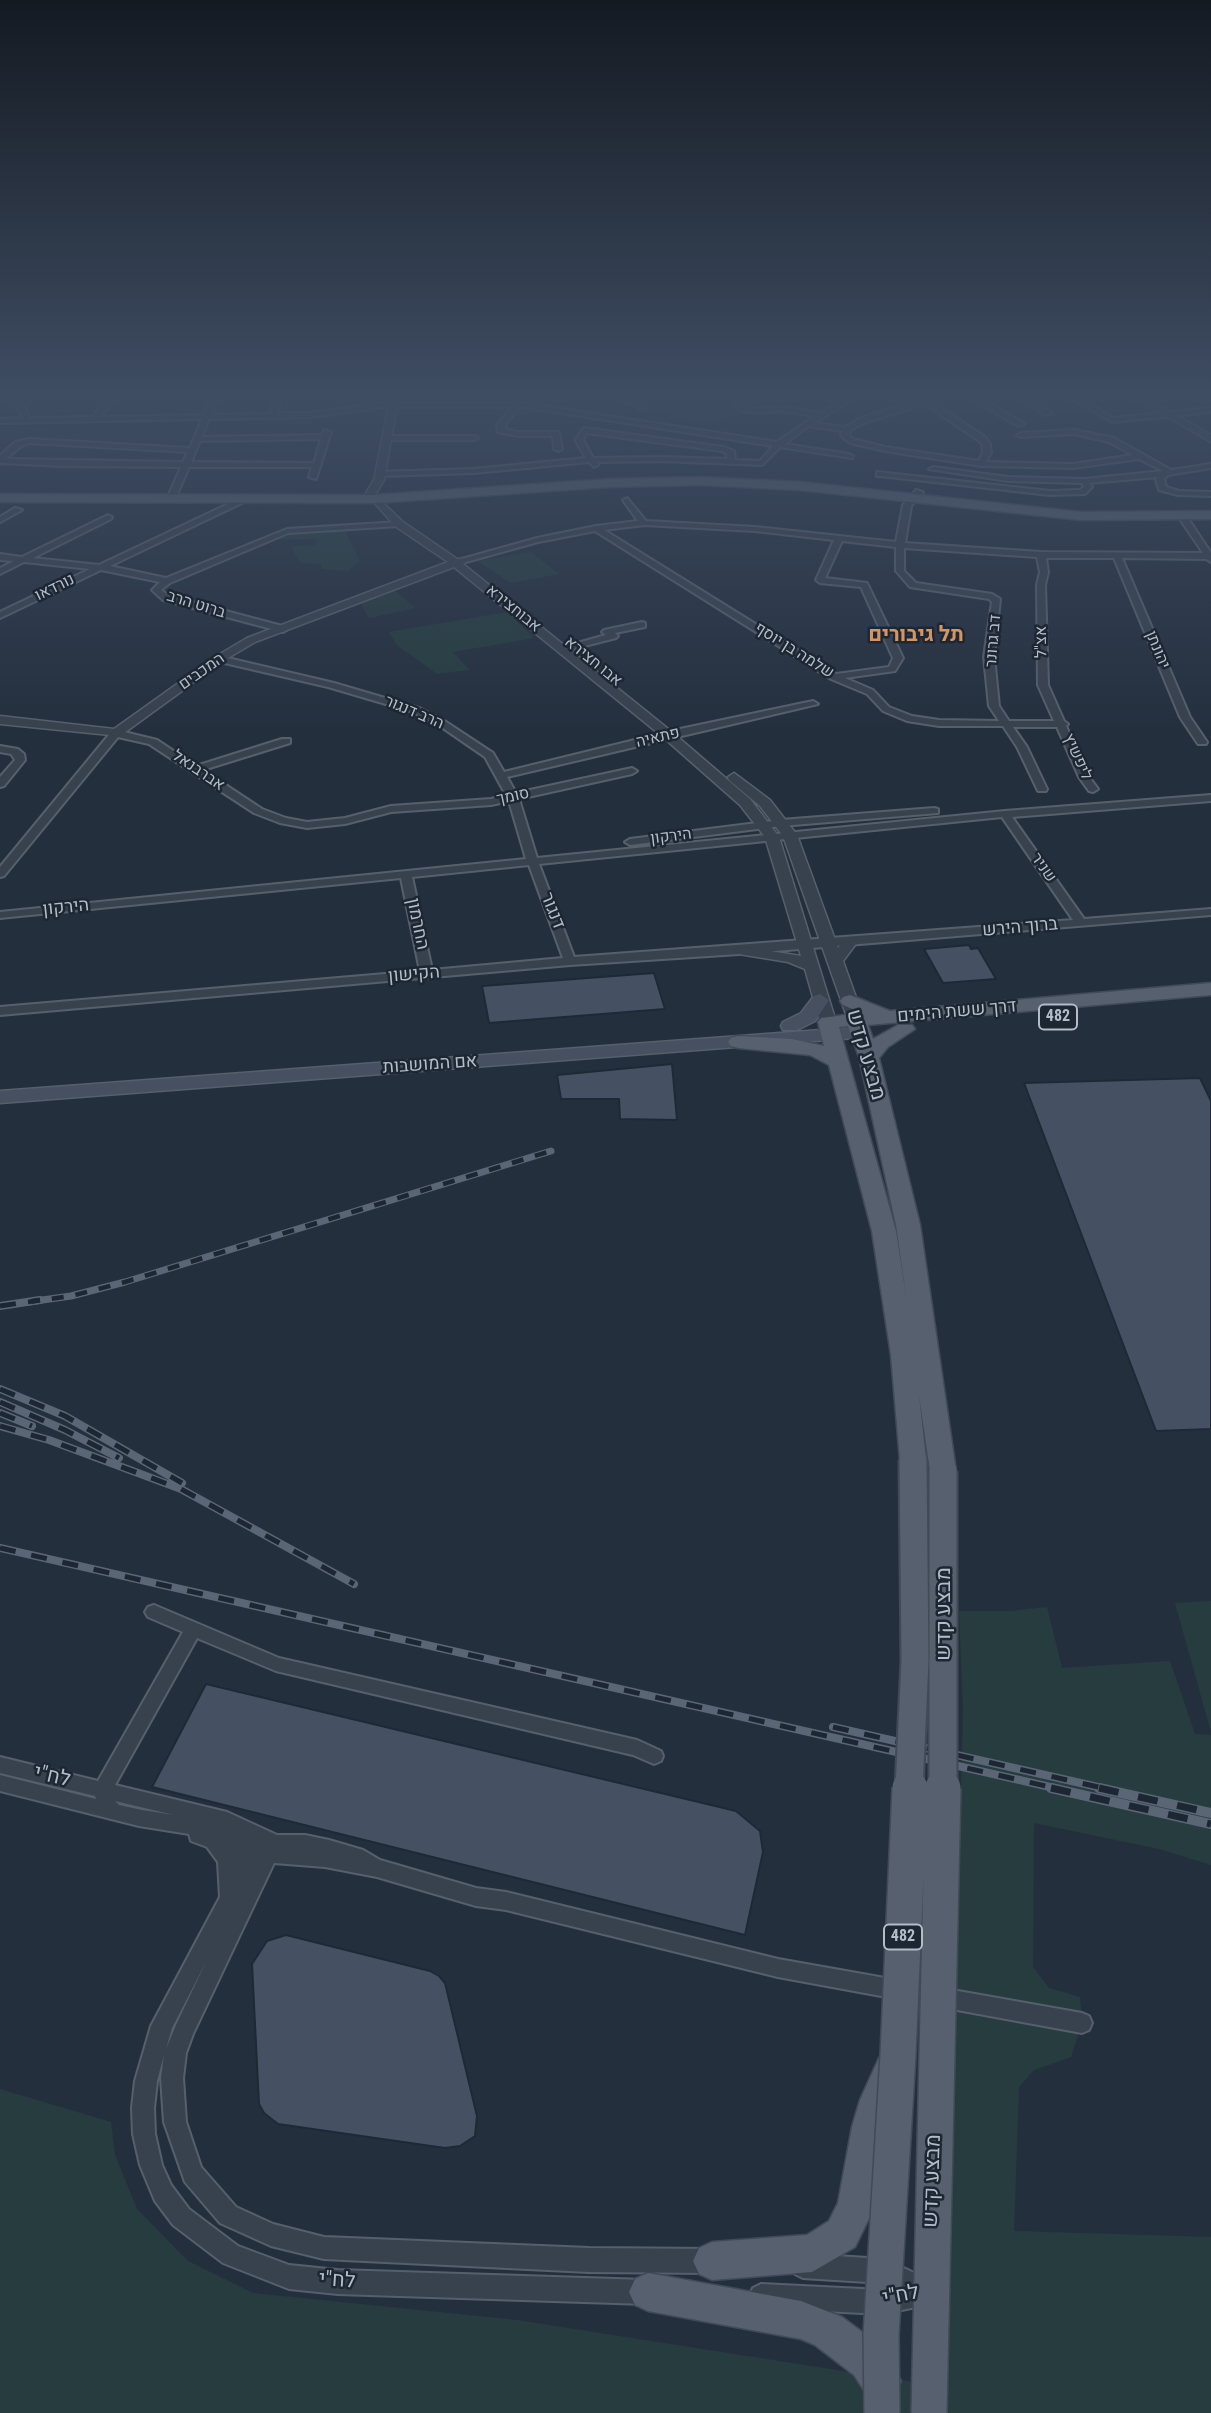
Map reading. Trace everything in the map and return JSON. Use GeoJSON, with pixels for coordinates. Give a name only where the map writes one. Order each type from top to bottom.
{"type":"FeatureCollection","features":[{"type":"Feature","properties":{"kind":"main road"},"geometry":{"type":"LineString","coordinates":[[991,506],[1081,516],[1211,515]]}},
{"type":"Feature","properties":{"kind":"main road"},"geometry":{"type":"LineString","coordinates":[[1029,506],[1094,510],[1211,508]]}},
{"type":"Feature","properties":{"kind":"main road","name":"דרך ששת הימים"},"geometry":{"type":"LineString","coordinates":[[899,1023],[1211,989]]}},
{"type":"Feature","properties":{"kind":"main road"},"geometry":{"type":"LineString","coordinates":[[790,1026],[808,1017],[820,1000]]}},
{"type":"Feature","properties":{"kind":"main road","name":"דרך ששת הימים"},"geometry":{"type":"LineString","coordinates":[[830,1028],[856,1018],[899,1023],[1211,1004]]}},
{"type":"Feature","properties":{"kind":"main road"},"geometry":{"type":"LineString","coordinates":[[856,1018],[867,1010],[899,1023],[869,1057]]}},
{"type":"Feature","properties":{"kind":"main road","name":"מבצע קדש"},"geometry":{"type":"LineString","coordinates":[[856,1018],[869,1057],[908,1225],[915,1356],[915,1661],[898,2055],[884,2286],[882,2397]]}},
{"type":"Feature","properties":{"kind":"main road","name":"אם המושבות"},"geometry":{"type":"LineString","coordinates":[[0,1084],[436,1055],[790,1026],[830,1028]]}},
{"type":"Feature","properties":{"kind":"main road","name":"מבצע קדש"},"geometry":{"type":"LineString","coordinates":[[830,1028],[942,1454],[945,1548],[943,1840],[929,2413]]}},
{"type":"Feature","properties":{"kind":"main road","name":"אם המושבות"},"geometry":{"type":"LineString","coordinates":[[0,1097],[738,1042],[830,1028]]}},
{"type":"Feature","properties":{"kind":"main road"},"geometry":{"type":"LineString","coordinates":[[738,1042],[792,1045],[816,1050],[838,1060]]}},
{"type":"Feature","properties":{"kind":"main road"},"geometry":{"type":"LineString","coordinates":[[712,2261],[812,2253],[842,2234],[856,2208],[870,2127],[878,2100],[898,2055]]}},
{"type":"Feature","properties":{"kind":"main road"},"geometry":{"type":"LineString","coordinates":[[648,2292],[801,2320],[819,2327],[851,2346],[868,2361],[882,2397]]}},
{"type":"Feature","properties":{"kind":"street","name":"נורדאו"},"geometry":{"type":"LineString","coordinates":[[0,615],[215,506]]}},
{"type":"Feature","properties":{"kind":"street","name":"אבוחצירא"},"geometry":{"type":"LineString","coordinates":[[388,506],[399,524],[460,561],[674,734],[745,802],[767,831]]}},
{"type":"Feature","properties":{"kind":"street"},"geometry":{"type":"LineString","coordinates":[[392,506],[460,561],[537,540],[596,528],[644,523],[755,529],[900,545],[1041,555],[1210,557]]}},
{"type":"Feature","properties":{"kind":"street"},"geometry":{"type":"LineString","coordinates":[[631,506],[644,523]]}},
{"type":"Feature","properties":{"kind":"street","name":"דב גרונר"},"geometry":{"type":"LineString","coordinates":[[911,506],[905,515],[900,545],[900,571],[913,585],[992,597],[997,601],[989,657],[994,706],[1022,747],[1042,789]]}},
{"type":"Feature","properties":{"kind":"street"},"geometry":{"type":"LineString","coordinates":[[0,520],[18,510]]}},
{"type":"Feature","properties":{"kind":"street"},"geometry":{"type":"LineString","coordinates":[[1182,516],[1210,557]]}},
{"type":"Feature","properties":{"kind":"street"},"geometry":{"type":"LineString","coordinates":[[0,571],[108,517]]}},
{"type":"Feature","properties":{"kind":"street","name":"ברוט הרב"},"geometry":{"type":"LineString","coordinates":[[283,629],[166,598],[156,590],[167,581],[287,531],[399,524]]}},
{"type":"Feature","properties":{"kind":"street","name":"שלמה בן יוסף"},"geometry":{"type":"LineString","coordinates":[[596,528],[834,677],[870,692],[887,709],[910,719],[939,723],[1063,724]]}},
{"type":"Feature","properties":{"kind":"street"},"geometry":{"type":"LineString","coordinates":[[834,677],[892,669],[898,659],[864,585],[820,580],[839,539]]}},
{"type":"Feature","properties":{"kind":"street","name":"אצ\"ל"},"geometry":{"type":"LineString","coordinates":[[1041,555],[1044,572],[1041,585],[1043,685],[1063,724]]}},
{"type":"Feature","properties":{"kind":"street","name":"יהונתן"},"geometry":{"type":"LineString","coordinates":[[1117,555],[1185,717],[1202,742]]}},
{"type":"Feature","properties":{"kind":"street"},"geometry":{"type":"LineString","coordinates":[[0,557],[100,566],[167,581]]}},
{"type":"Feature","properties":{"kind":"street","name":"המכבים"},"geometry":{"type":"LineString","coordinates":[[0,874],[116,733],[219,659],[251,640],[460,561]]}},
{"type":"Feature","properties":{"kind":"street"},"geometry":{"type":"LineString","coordinates":[[567,647],[613,636],[607,632],[642,625]]}},
{"type":"Feature","properties":{"kind":"street","name":"הרב דנגור"},"geometry":{"type":"LineString","coordinates":[[219,659],[331,685],[415,710],[443,724],[489,755],[503,775],[513,798],[531,858]]}},
{"type":"Feature","properties":{"kind":"street","name":"פתאיה"},"geometry":{"type":"LineString","coordinates":[[503,775],[813,704]]}},
{"type":"Feature","properties":{"kind":"street","name":"אברבנאל"},"geometry":{"type":"LineString","coordinates":[[0,720],[116,733],[153,742],[251,806],[284,821],[307,825],[331,824],[391,809]]}},
{"type":"Feature","properties":{"kind":"street","name":"ליפשיץ"},"geometry":{"type":"LineString","coordinates":[[1063,724],[1084,777],[1093,789]]}},
{"type":"Feature","properties":{"kind":"street"},"geometry":{"type":"LineString","coordinates":[[674,734],[765,803],[786,829]]}},
{"type":"Feature","properties":{"kind":"street"},"geometry":{"type":"LineString","coordinates":[[195,769],[286,741]]}},
{"type":"Feature","properties":{"kind":"street"},"geometry":{"type":"LineString","coordinates":[[0,749],[14,751],[19,754],[20,760],[0,784]]}},
{"type":"Feature","properties":{"kind":"street","name":"סומך"},"geometry":{"type":"LineString","coordinates":[[391,809],[481,803],[513,798],[632,771]]}},
{"type":"Feature","properties":{"kind":"street","name":"הירקון"},"geometry":{"type":"LineString","coordinates":[[0,915],[406,874],[786,829],[1211,790]]}},
{"type":"Feature","properties":{"kind":"street","name":"הירקון"},"geometry":{"type":"LineString","coordinates":[[786,829],[1211,798]]}},
{"type":"Feature","properties":{"kind":"street","name":"שניר"},"geometry":{"type":"LineString","coordinates":[[1005,814],[1081,923]]}},
{"type":"Feature","properties":{"kind":"street","name":"מבצע קדש"},"geometry":{"type":"LineString","coordinates":[[786,829],[856,1018]]}},
{"type":"Feature","properties":{"kind":"street","name":"מבצע קדש"},"geometry":{"type":"LineString","coordinates":[[767,831],[830,1028]]}},
{"type":"Feature","properties":{"kind":"street","name":"הירקון"},"geometry":{"type":"LineString","coordinates":[[132,901],[178,890],[531,858]]}},
{"type":"Feature","properties":{"kind":"street","name":"דנגור"},"geometry":{"type":"LineString","coordinates":[[531,858],[570,961]]}},
{"type":"Feature","properties":{"kind":"street","name":"החרמון"},"geometry":{"type":"LineString","coordinates":[[406,874],[427,974]]}},
{"type":"Feature","properties":{"kind":"street","name":"ברוך הירש"},"geometry":{"type":"LineString","coordinates":[[828,943],[1211,912]]}},
{"type":"Feature","properties":{"kind":"street"},"geometry":{"type":"LineString","coordinates":[[835,961],[851,941]]}},
{"type":"Feature","properties":{"kind":"street","name":"הקישון"},"geometry":{"type":"LineString","coordinates":[[0,1011],[570,961],[828,943]]}},
{"type":"Feature","properties":{"kind":"street"},"geometry":{"type":"LineString","coordinates":[[739,950],[792,958],[812,967]]}},
{"type":"Feature","properties":{"kind":"street"},"geometry":{"type":"LineString","coordinates":[[153,1612],[276,1664],[637,1748],[654,1756]]}},
{"type":"Feature","properties":{"kind":"street"},"geometry":{"type":"LineString","coordinates":[[114,1812],[106,1805],[104,1788],[193,1630]]}},
{"type":"Feature","properties":{"kind":"street","name":"לח\"י"},"geometry":{"type":"LineString","coordinates":[[0,1765],[104,1788],[227,1820],[264,1846],[300,1857],[377,1868],[476,1897],[506,1901],[778,1968],[1082,2023]]}},
{"type":"Feature","properties":{"kind":"street","name":"לח\"י"},"geometry":{"type":"LineString","coordinates":[[0,1783],[190,1831],[214,1842],[228,1861],[230,1874],[229,1891],[220,1917]]}},
{"type":"Feature","properties":{"kind":"street","name":"לח\"י"},"geometry":{"type":"LineString","coordinates":[[76,1803],[87,1801],[104,1788]]}},
{"type":"Feature","properties":{"kind":"street","name":"לח\"י"},"geometry":{"type":"LineString","coordinates":[[139,1818],[209,1829],[230,1838],[247,1853],[247,1860],[220,1917],[162,2026],[148,2071],[143,2108],[144,2134],[151,2165],[163,2193],[181,2217],[205,2238],[231,2255],[289,2277],[338,2282],[648,2292],[884,2286]]}},
{"type":"Feature","properties":{"kind":"street","name":"לח\"י"},"geometry":{"type":"LineString","coordinates":[[241,1847],[305,1843],[356,1856],[377,1868]]}},
{"type":"Feature","properties":{"kind":"street","name":"לח\"י"},"geometry":{"type":"LineString","coordinates":[[264,1846],[256,1880],[175,2053],[171,2099],[184,2151],[193,2174],[228,2215],[281,2238],[324,2248],[589,2260],[712,2261],[930,2292]]}},
{"type":"Feature","properties":{"kind":"street"},"geometry":{"type":"LineString","coordinates":[[256,1880],[282,1862],[300,1857]]}},
{"type":"Feature","properties":{"kind":"green space"},"geometry":{"type":"Polygon","coordinates":[[[345,531],[360,561],[347,571],[321,569],[322,564],[301,563],[291,547],[315,545],[317,539],[272,540],[289,534],[345,531]]]}},
{"type":"Feature","properties":{"kind":"green space"},"geometry":{"type":"Polygon","coordinates":[[[531,552],[559,574],[511,583],[478,561],[531,552]]]}},
{"type":"Feature","properties":{"kind":"green space"},"geometry":{"type":"Polygon","coordinates":[[[396,591],[415,608],[369,618],[361,604],[396,591]]]}},
{"type":"Feature","properties":{"kind":"green space"},"geometry":{"type":"Polygon","coordinates":[[[507,612],[534,638],[453,652],[470,670],[437,674],[397,645],[389,632],[507,612]]]}},
{"type":"Feature","properties":{"kind":"green space"},"geometry":{"type":"Polygon","coordinates":[[[1211,1601],[1211,1732],[1175,1603],[1211,1601]]]}},
{"type":"Feature","properties":{"kind":"green space"},"geometry":{"type":"Polygon","coordinates":[[[1047,1607],[1062,1668],[1170,1661],[1195,1734],[1211,1735],[1211,1865],[1159,1849],[1034,1823],[1033,1967],[1049,1988],[1080,1997],[1082,2023],[1071,2057],[1034,2070],[1019,2087],[1014,2231],[1211,2237],[1211,2413],[0,2413],[0,2089],[111,2122],[115,2155],[137,2209],[188,2261],[253,2293],[517,2320],[945,2387],[963,1710],[959,1611],[1011,1611],[1047,1607]]]}},
{"type":"Feature","properties":{"kind":"building"},"geometry":{"type":"Polygon","coordinates":[[[969,945],[971,949],[978,948],[996,979],[943,983],[924,949],[969,945]]]}},
{"type":"Feature","properties":{"kind":"building"},"geometry":{"type":"Polygon","coordinates":[[[654,973],[665,1009],[489,1023],[482,986],[654,973]]]}},
{"type":"Feature","properties":{"kind":"building"},"geometry":{"type":"Polygon","coordinates":[[[672,1064],[677,1120],[620,1119],[619,1099],[561,1099],[557,1075],[672,1064]]]}},
{"type":"Feature","properties":{"kind":"building"},"geometry":{"type":"Polygon","coordinates":[[[1200,1078],[1211,1101],[1211,1429],[1156,1431],[1024,1083],[1200,1078]]]}},
{"type":"Feature","properties":{"kind":"building"},"geometry":{"type":"Polygon","coordinates":[[[206,1684],[736,1811],[760,1831],[763,1852],[745,1935],[152,1787],[206,1684]]]}},
{"type":"Feature","properties":{"kind":"building"},"geometry":{"type":"Polygon","coordinates":[[[286,1935],[430,1971],[439,1976],[445,1983],[477,2116],[475,2136],[460,2146],[445,2148],[278,2124],[264,2113],[259,2104],[252,1964],[267,1941],[286,1935]]]}},
{"type":"Feature","properties":{"kind":"railway"},"geometry":{"type":"LineString","coordinates":[[28,1302],[71,1296],[125,1282],[551,1151]]}},
{"type":"Feature","properties":{"kind":"railway"},"geometry":{"type":"LineString","coordinates":[[0,1306],[40,1300]]}},
{"type":"Feature","properties":{"kind":"railway"},"geometry":{"type":"LineString","coordinates":[[0,1389],[65,1416],[182,1483]]}},
{"type":"Feature","properties":{"kind":"railway"},"geometry":{"type":"LineString","coordinates":[[0,1402],[65,1430],[119,1458]]}},
{"type":"Feature","properties":{"kind":"railway"},"geometry":{"type":"LineString","coordinates":[[0,1413],[32,1426]]}},
{"type":"Feature","properties":{"kind":"railway"},"geometry":{"type":"LineString","coordinates":[[0,1426],[49,1440],[181,1489],[354,1584]]}},
{"type":"Feature","properties":{"kind":"railway"},"geometry":{"type":"LineString","coordinates":[[0,1548],[1059,1789]]}},
{"type":"Feature","properties":{"kind":"railway"},"geometry":{"type":"LineString","coordinates":[[833,1727],[1107,1789]]}},
{"type":"Feature","properties":{"kind":"railway"},"geometry":{"type":"LineString","coordinates":[[1051,1788],[1211,1824]]}},
{"type":"Feature","properties":{"kind":"railway"},"geometry":{"type":"LineString","coordinates":[[1099,1788],[1211,1813]]}},
{"type":"Feature","properties":{"kind":"district","name":"תל גיבורים"},"geometry":{"type":"Point","coordinates":[916,636]}}]}
